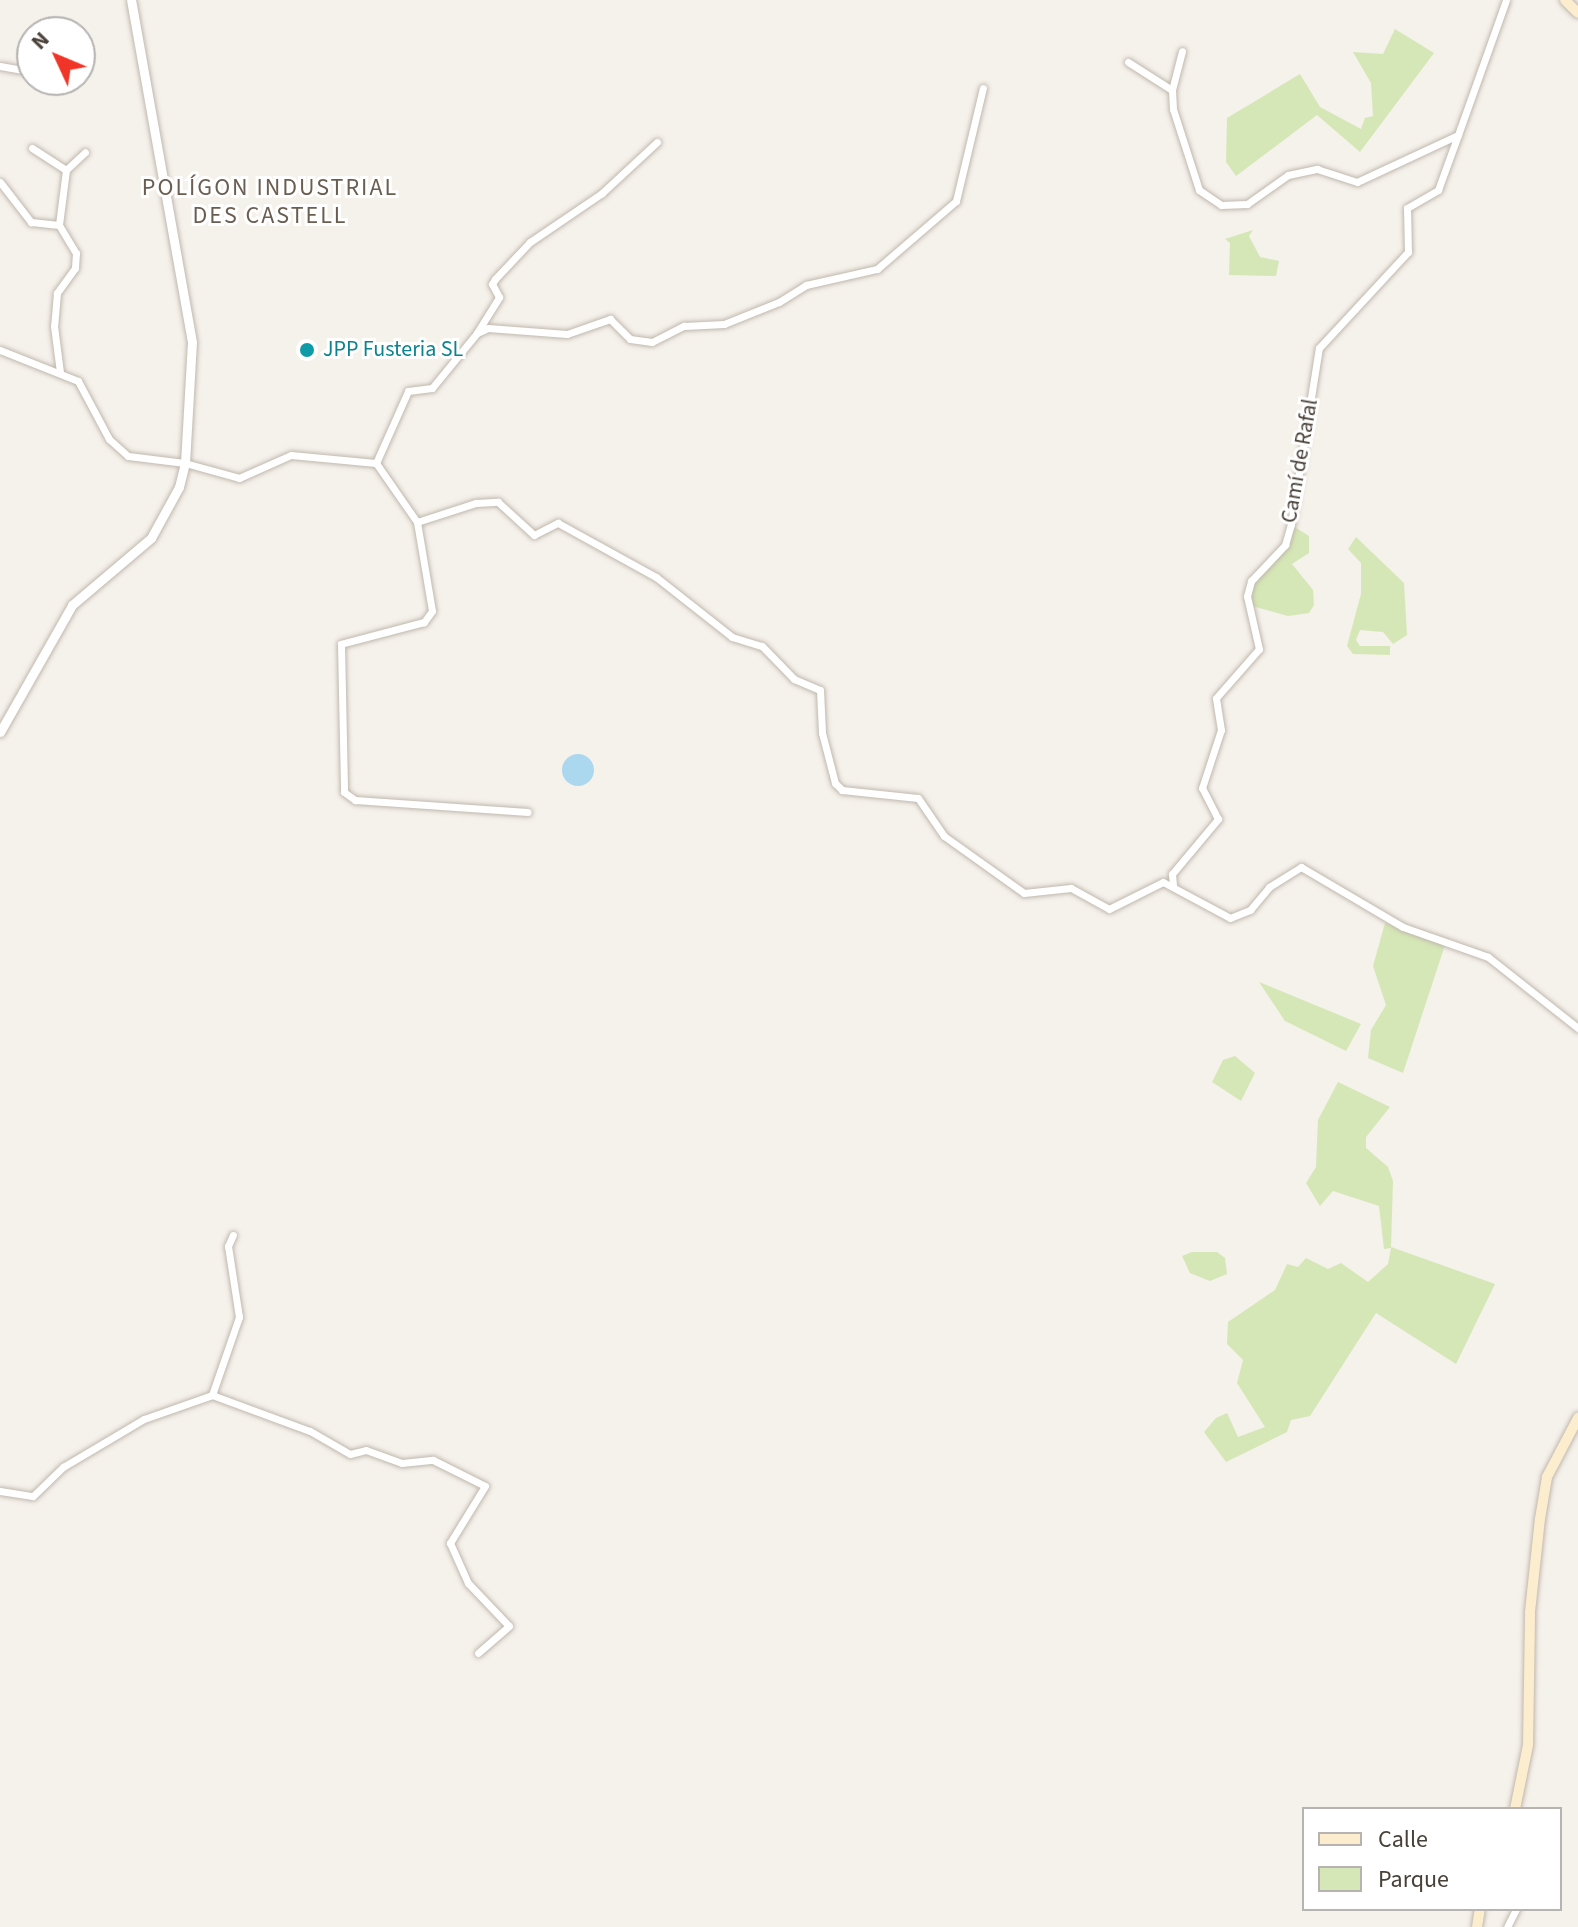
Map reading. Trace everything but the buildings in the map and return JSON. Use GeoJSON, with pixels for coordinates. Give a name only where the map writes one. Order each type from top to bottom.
{"type":"FeatureCollection","features":[{"type":"Feature","properties":{"kind":"main road"},"geometry":{"type":"LineString","coordinates":[[1565,0],[1578,13]]}},
{"type":"Feature","properties":{"kind":"main road"},"geometry":{"type":"LineString","coordinates":[[1519,1807],[1529,1720],[1530,1612],[1545,1491],[1578,1418]]}},
{"type":"Feature","properties":{"kind":"street"},"geometry":{"type":"LineString","coordinates":[[0,732],[72,605],[151,538],[179,487],[185,463],[192,342],[131,0]]}},
{"type":"Feature","properties":{"kind":"street"},"geometry":{"type":"LineString","coordinates":[[1182,51],[1172,90],[1173,109],[1199,190],[1221,205],[1247,204],[1268,187],[1305,170],[1357,182],[1376,178],[1412,154],[1458,135],[1506,0]]}},
{"type":"Feature","properties":{"kind":"street"},"geometry":{"type":"LineString","coordinates":[[1128,62],[1172,90]]}},
{"type":"Feature","properties":{"kind":"street"},"geometry":{"type":"LineString","coordinates":[[477,333],[497,324],[567,334],[610,319],[630,339],[652,342],[684,326],[724,324],[779,302],[806,285],[877,269],[956,201],[983,88]]}},
{"type":"Feature","properties":{"kind":"street","name":"Camí de Rafal"},"geometry":{"type":"LineString","coordinates":[[1173,885],[1172,874],[1218,819],[1202,788],[1221,730],[1216,698],[1259,649],[1247,596],[1251,581],[1285,545],[1319,348],[1408,252],[1407,208],[1438,190],[1458,135]]}},
{"type":"Feature","properties":{"kind":"street"},"geometry":{"type":"LineString","coordinates":[[376,463],[408,391],[432,388],[477,333],[499,297],[492,284],[495,279],[530,242],[602,193],[657,142]]}},
{"type":"Feature","properties":{"kind":"street"},"geometry":{"type":"LineString","coordinates":[[32,148],[66,170]]}},
{"type":"Feature","properties":{"kind":"street"},"geometry":{"type":"LineString","coordinates":[[60,372],[54,326],[57,293],[75,268],[76,253],[59,225],[66,170],[85,152]]}},
{"type":"Feature","properties":{"kind":"street"},"geometry":{"type":"LineString","coordinates":[[0,182],[31,222],[59,225]]}},
{"type":"Feature","properties":{"kind":"street"},"geometry":{"type":"LineString","coordinates":[[0,350],[78,381],[117,449],[128,456],[185,463],[239,478],[291,455],[376,463],[417,522],[431,618],[346,640],[337,653],[344,792],[355,800],[528,812]]}},
{"type":"Feature","properties":{"kind":"street"},"geometry":{"type":"LineString","coordinates":[[417,522],[476,503],[498,502],[534,535],[558,523],[656,577],[732,637],[762,646],[794,679],[820,690],[822,733],[835,783],[842,790],[918,798],[944,836],[1024,893],[1071,888],[1109,909],[1163,882],[1230,918],[1239,917],[1269,887],[1301,867],[1403,927],[1488,957],[1578,1028]]}},
{"type":"Feature","properties":{"kind":"street"},"geometry":{"type":"LineString","coordinates":[[212,1395],[239,1317],[228,1246],[233,1235]]}},
{"type":"Feature","properties":{"kind":"street"},"geometry":{"type":"LineString","coordinates":[[0,1491],[33,1496],[63,1467],[144,1419],[212,1395],[277,1423],[310,1431],[350,1454],[366,1450],[402,1463],[433,1460],[485,1486],[450,1543],[468,1583],[509,1626],[478,1653]]}},
{"type":"Feature","properties":{"kind":"green space"},"geometry":{"type":"Polygon","coordinates":[[[1395,29],[1434,53],[1360,152],[1317,115],[1236,176],[1226,162],[1227,118],[1300,74],[1320,107],[1361,129],[1365,118],[1373,116],[1371,83],[1353,52],[1383,54],[1395,29]]]}},
{"type":"Feature","properties":{"kind":"green space"},"geometry":{"type":"Polygon","coordinates":[[[1253,230],[1249,236],[1260,257],[1279,261],[1276,276],[1229,275],[1230,243],[1225,239],[1253,230]]]}},
{"type":"Feature","properties":{"kind":"green space"},"geometry":{"type":"Polygon","coordinates":[[[1293,526],[1309,536],[1309,553],[1292,564],[1313,590],[1314,605],[1309,613],[1288,616],[1252,606],[1250,593],[1253,582],[1286,546],[1293,526]]]}},
{"type":"Feature","properties":{"kind":"green space"},"geometry":{"type":"Polygon","coordinates":[[[1356,537],[1404,583],[1407,635],[1393,644],[1383,632],[1360,630],[1356,640],[1360,646],[1390,646],[1390,655],[1353,654],[1347,646],[1361,594],[1361,563],[1348,549],[1356,537]]]}},
{"type":"Feature","properties":{"kind":"green space"},"geometry":{"type":"Polygon","coordinates":[[[1385,923],[1445,945],[1403,1073],[1368,1058],[1371,1030],[1386,1005],[1373,966],[1385,923]]]}},
{"type":"Feature","properties":{"kind":"green space"},"geometry":{"type":"Polygon","coordinates":[[[1259,982],[1361,1024],[1346,1051],[1285,1021],[1259,982]]]}},
{"type":"Feature","properties":{"kind":"green space"},"geometry":{"type":"Polygon","coordinates":[[[1235,1056],[1255,1073],[1241,1101],[1212,1082],[1223,1060],[1235,1056]]]}},
{"type":"Feature","properties":{"kind":"green space"},"geometry":{"type":"Polygon","coordinates":[[[1338,1082],[1390,1107],[1366,1137],[1366,1148],[1388,1167],[1393,1181],[1391,1247],[1495,1284],[1456,1364],[1376,1313],[1310,1416],[1291,1420],[1287,1432],[1226,1462],[1204,1432],[1216,1418],[1227,1413],[1238,1437],[1265,1427],[1237,1383],[1243,1360],[1227,1344],[1228,1322],[1275,1290],[1287,1264],[1298,1267],[1306,1258],[1328,1269],[1341,1263],[1368,1282],[1388,1264],[1391,1248],[1384,1249],[1379,1206],[1333,1191],[1320,1206],[1306,1183],[1316,1167],[1318,1120],[1338,1082]]]}},
{"type":"Feature","properties":{"kind":"green space"},"geometry":{"type":"Polygon","coordinates":[[[1192,1252],[1217,1252],[1225,1258],[1227,1274],[1210,1281],[1190,1273],[1182,1256],[1192,1252]]]}},
{"type":"Feature","properties":{"kind":"water"},"geometry":{"type":"Polygon","coordinates":[[[578,754],[589,759],[594,770],[589,781],[578,786],[567,781],[562,770],[567,759],[578,754]]]}},
{"type":"Feature","properties":{"kind":"place","name":"JPP Fusteria SL"},"geometry":{"type":"Point","coordinates":[307,350]}},
{"type":"Feature","properties":{"kind":"district","name":"POLÍGON INDUSTRIAL DES CASTELL"},"geometry":{"type":"Point","coordinates":[270,202]}}]}
